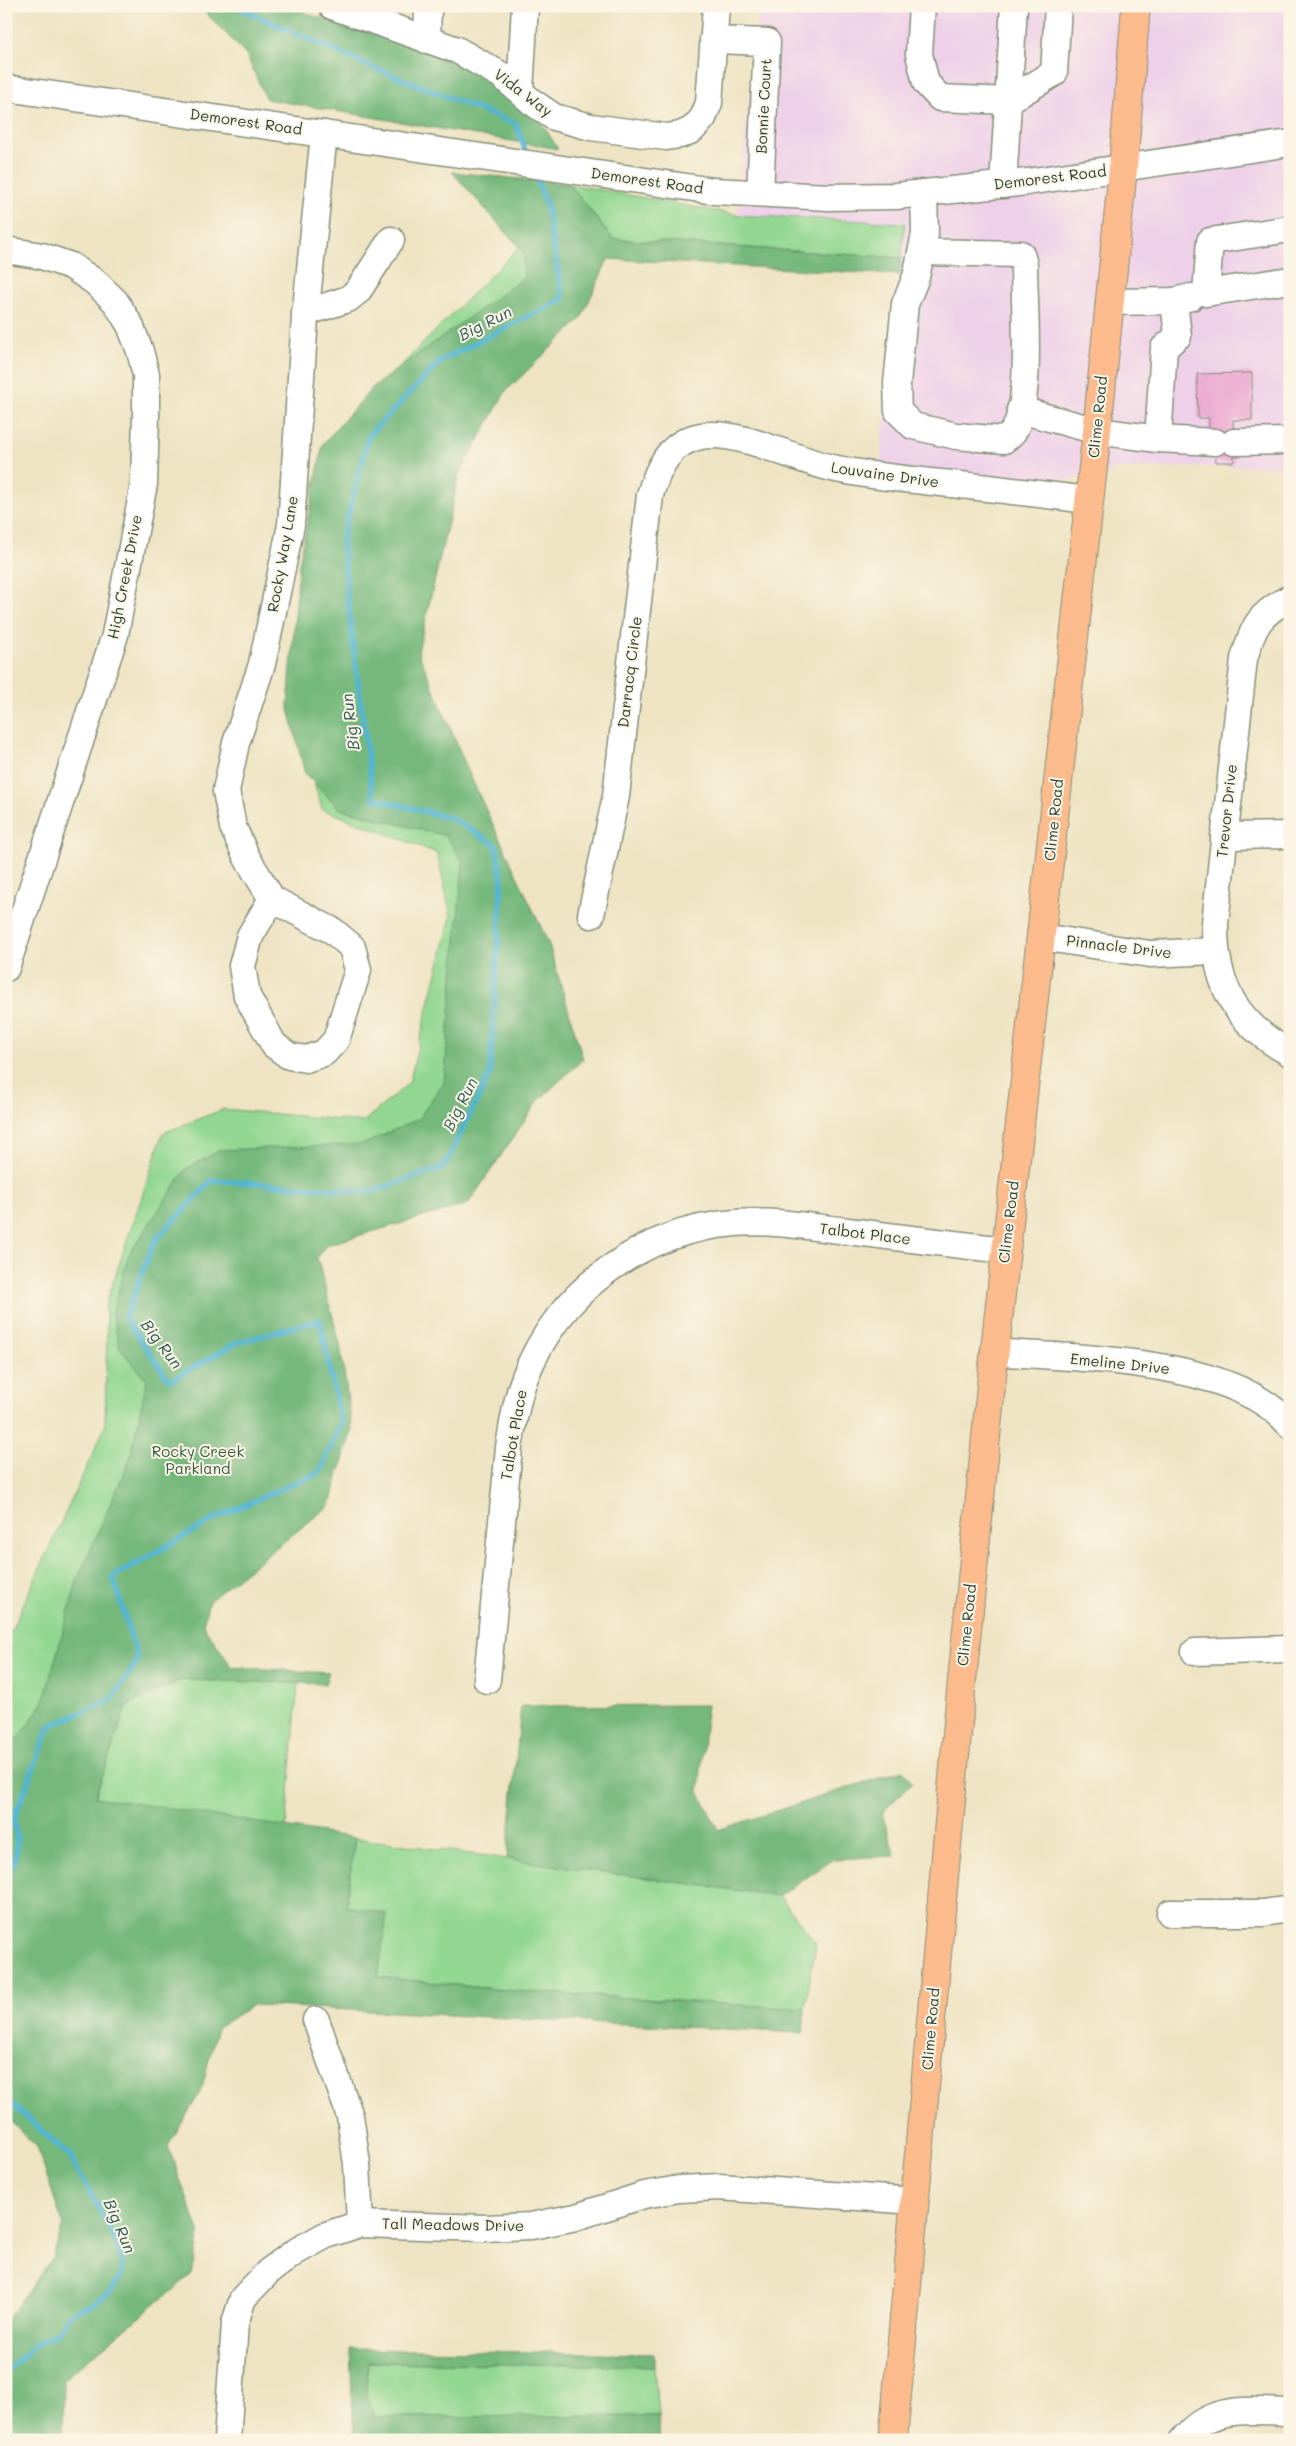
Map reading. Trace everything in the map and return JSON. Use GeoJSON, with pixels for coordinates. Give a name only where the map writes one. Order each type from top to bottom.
{"type":"FeatureCollection","features":[{"type":"Feature","properties":{"kind":"main road","name":"Clime Road"},"geometry":{"type":"LineString","coordinates":[[893,2440],[960,1701],[994,1352],[1097,431],[1123,168],[1136,6]]}},
{"type":"Feature","properties":{"kind":"street","name":"Vida Way"},"geometry":{"type":"LineString","coordinates":[[332,6],[457,50],[494,70],[554,117],[591,127],[666,136],[680,135],[692,130],[703,118],[710,103],[714,40]]}},
{"type":"Feature","properties":{"kind":"street"},"geometry":{"type":"LineString","coordinates":[[427,40],[428,6]]}},
{"type":"Feature","properties":{"kind":"street"},"geometry":{"type":"LineString","coordinates":[[520,91],[525,6]]}},
{"type":"Feature","properties":{"kind":"street"},"geometry":{"type":"LineString","coordinates":[[714,40],[716,6]]}},
{"type":"Feature","properties":{"kind":"street"},"geometry":{"type":"LineString","coordinates":[[922,6],[919,54],[926,84],[940,98],[1008,101],[1054,73],[1058,6]]}},
{"type":"Feature","properties":{"kind":"street"},"geometry":{"type":"LineString","coordinates":[[1002,185],[1014,6]]}},
{"type":"Feature","properties":{"kind":"street","name":"Bonnie Court"},"geometry":{"type":"LineString","coordinates":[[714,40],[767,42],[760,193]]}},
{"type":"Feature","properties":{"kind":"street","name":"Demorest Road"},"geometry":{"type":"LineString","coordinates":[[6,88],[714,191],[828,197],[924,193],[1002,185],[1290,143]]}},
{"type":"Feature","properties":{"kind":"street","name":"Rocky Way Lane"},"geometry":{"type":"LineString","coordinates":[[272,899],[247,858],[233,827],[226,791],[236,743],[262,664],[290,525],[305,313],[324,134]]}},
{"type":"Feature","properties":{"kind":"street"},"geometry":{"type":"LineString","coordinates":[[921,252],[1021,254],[1024,265],[1025,388],[1012,433],[1004,440],[956,436],[913,426],[898,411],[897,384],[905,304],[916,277],[921,252],[925,234],[924,193]]}},
{"type":"Feature","properties":{"kind":"street"},"geometry":{"type":"LineString","coordinates":[[1206,293],[1210,241],[1290,229]]}},
{"type":"Feature","properties":{"kind":"street"},"geometry":{"type":"LineString","coordinates":[[305,313],[348,299],[358,291],[391,240]]}},
{"type":"Feature","properties":{"kind":"street","name":"High Creek Drive"},"geometry":{"type":"LineString","coordinates":[[6,250],[42,256],[71,266],[95,282],[116,301],[130,325],[140,351],[146,375],[144,484],[115,635],[6,968]]}},
{"type":"Feature","properties":{"kind":"street"},"geometry":{"type":"LineString","coordinates":[[1109,302],[1174,300],[1290,280]]}},
{"type":"Feature","properties":{"kind":"street"},"geometry":{"type":"LineString","coordinates":[[1158,439],[1164,348],[1178,336],[1174,300]]}},
{"type":"Feature","properties":{"kind":"street"},"geometry":{"type":"LineString","coordinates":[[1020,410],[1097,431],[1158,439],[1225,442],[1290,441]]}},
{"type":"Feature","properties":{"kind":"street","name":"Louvaine Drive"},"geometry":{"type":"LineString","coordinates":[[686,440],[701,436],[727,437],[832,468],[889,477],[1088,500]]}},
{"type":"Feature","properties":{"kind":"street","name":"Darracq Circle"},"geometry":{"type":"LineString","coordinates":[[591,915],[616,796],[650,496],[661,463],[674,448],[686,440]]}},
{"type":"Feature","properties":{"kind":"street","name":"Trevor Drive"},"geometry":{"type":"LineString","coordinates":[[1215,952],[1215,923],[1242,670],[1252,630],[1271,608],[1290,598]]}},
{"type":"Feature","properties":{"kind":"street"},"geometry":{"type":"LineString","coordinates":[[1224,836],[1290,835]]}},
{"type":"Feature","properties":{"kind":"street"},"geometry":{"type":"LineString","coordinates":[[272,899],[333,931],[352,947],[358,970],[336,1040],[324,1053],[306,1059],[289,1056],[274,1045],[247,996],[242,966],[250,936],[272,899]]}},
{"type":"Feature","properties":{"kind":"street","name":"Pinnacle Drive"},"geometry":{"type":"LineString","coordinates":[[1041,937],[1150,954],[1215,952]]}},
{"type":"Feature","properties":{"kind":"street"},"geometry":{"type":"LineString","coordinates":[[1215,952],[1222,981],[1236,1008],[1256,1030],[1290,1053]]}},
{"type":"Feature","properties":{"kind":"street","name":"Talbot Place"},"geometry":{"type":"LineString","coordinates":[[487,1680],[508,1457],[515,1410],[525,1378],[542,1341],[567,1305],[600,1276],[633,1253],[668,1237],[703,1228],[735,1223],[794,1225],[1006,1250]]}},
{"type":"Feature","properties":{"kind":"street","name":"Emeline Drive"},"geometry":{"type":"LineString","coordinates":[[994,1352],[1165,1366],[1242,1391],[1285,1409]]}},
{"type":"Feature","properties":{"kind":"street"},"geometry":{"type":"LineString","coordinates":[[1195,1652],[1290,1649]]}},
{"type":"Feature","properties":{"kind":"street"},"geometry":{"type":"LineString","coordinates":[[1170,1913],[1263,1913],[1290,1909]]}},
{"type":"Feature","properties":{"kind":"street"},"geometry":{"type":"LineString","coordinates":[[316,2020],[350,2116],[357,2164],[360,2224]]}},
{"type":"Feature","properties":{"kind":"street","name":"Tall Meadows Drive"},"geometry":{"type":"LineString","coordinates":[[227,2440],[235,2323],[243,2298],[268,2272],[295,2252],[326,2235],[360,2224],[484,2228],[531,2226],[576,2217],[644,2195],[680,2189],[719,2187],[915,2201]]}},
{"type":"Feature","properties":{"kind":"street"},"geometry":{"type":"LineString","coordinates":[[1188,2433],[1216,2414],[1241,2411],[1290,2412]]}},
{"type":"Feature","properties":{"kind":"shaded area"},"geometry":{"type":"Polygon","coordinates":[[[759,6],[1290,6],[1290,466],[1124,468],[1058,482],[880,465],[905,223],[737,215],[759,6]]]}},
{"type":"Feature","properties":{"kind":"green space"},"geometry":{"type":"Polygon","coordinates":[[[199,6],[299,6],[308,14],[421,49],[469,69],[540,120],[558,149],[266,99],[246,54],[199,6]]]}},
{"type":"Feature","properties":{"kind":"green space"},"geometry":{"type":"Polygon","coordinates":[[[452,172],[569,184],[613,239],[901,258],[900,275],[608,259],[581,319],[506,391],[459,475],[418,652],[473,782],[548,942],[583,1059],[538,1101],[468,1204],[326,1245],[317,1257],[340,1344],[352,1429],[330,1505],[209,1601],[203,1625],[232,1667],[329,1673],[325,1684],[181,1680],[127,1705],[95,1797],[355,1838],[346,1906],[387,1914],[378,1977],[514,1991],[805,2009],[803,2033],[253,2005],[217,2028],[201,2091],[168,2146],[200,2234],[192,2274],[64,2379],[63,2440],[6,2440],[6,2321],[53,2257],[63,2224],[37,2147],[6,2117],[6,1869],[10,1864],[6,1839],[6,1734],[18,1739],[43,1703],[78,1578],[130,1459],[147,1380],[120,1349],[112,1314],[128,1256],[186,1169],[220,1150],[364,1144],[418,1119],[444,1082],[463,861],[446,836],[340,809],[305,774],[288,705],[299,564],[323,444],[374,386],[524,278],[523,251],[452,172]]]}},
{"type":"Feature","properties":{"kind":"green space"},"geometry":{"type":"Polygon","coordinates":[[[569,184],[737,215],[905,223],[901,258],[613,239],[569,184]]]}},
{"type":"Feature","properties":{"kind":"green space","name":"Rocky Creek Parkland"},"geometry":{"type":"Polygon","coordinates":[[[523,243],[565,264],[441,481],[408,680],[522,928],[519,1118],[260,1218],[6,1806],[6,1642],[105,1427],[107,1323],[105,1307],[163,1133],[224,1109],[363,1122],[409,1083],[451,917],[437,853],[322,809],[306,757],[363,404],[523,243]]]}},
{"type":"Feature","properties":{"kind":"green space"},"geometry":{"type":"Polygon","coordinates":[[[181,1680],[298,1683],[286,1828],[95,1798],[126,1705],[181,1680]]]}},
{"type":"Feature","properties":{"kind":"green space"},"geometry":{"type":"Polygon","coordinates":[[[707,1705],[699,1792],[718,1830],[903,1770],[912,1783],[882,1813],[895,1856],[834,1859],[779,1896],[507,1859],[521,1706],[707,1705]]]}},
{"type":"Feature","properties":{"kind":"green space"},"geometry":{"type":"Polygon","coordinates":[[[355,1838],[779,1896],[816,1943],[805,2009],[514,1991],[377,1977],[387,1914],[346,1906],[355,1838]]]}},
{"type":"Feature","properties":{"kind":"green space"},"geometry":{"type":"Polygon","coordinates":[[[350,2349],[654,2354],[654,2366],[368,2362],[366,2394],[375,2417],[658,2416],[660,2440],[354,2440],[350,2349]]]}},
{"type":"Feature","properties":{"kind":"green space"},"geometry":{"type":"Polygon","coordinates":[[[367,2362],[654,2366],[658,2416],[375,2417],[366,2394],[367,2362]]]}},
{"type":"Feature","properties":{"kind":"building"},"geometry":{"type":"Polygon","coordinates":[[[1252,373],[1252,420],[1233,420],[1234,462],[1216,462],[1215,432],[1209,432],[1209,418],[1198,418],[1197,374],[1252,373]]]}},
{"type":"Feature","properties":{"kind":"waterway","name":"Big Run"},"geometry":{"type":"LineString","coordinates":[[239,6],[245,11],[372,67],[516,124],[527,155]]}},
{"type":"Feature","properties":{"kind":"waterway","name":"Big Run"},"geometry":{"type":"LineString","coordinates":[[14,1818],[50,1726],[111,1700],[138,1660],[113,1577],[218,1517],[320,1472],[341,1424],[320,1320],[236,1343],[170,1381],[125,1318],[154,1242],[212,1180],[371,1192],[444,1167],[490,1074],[502,881],[496,845],[453,819],[373,798],[350,620],[342,539],[369,435],[442,360],[563,299],[546,204],[534,173]]}},
{"type":"Feature","properties":{"kind":"waterway","name":"Big Run"},"geometry":{"type":"LineString","coordinates":[[6,1798],[16,1830],[17,1840],[15,1859],[6,1881]]}},
{"type":"Feature","properties":{"kind":"waterway","name":"Big Run"},"geometry":{"type":"LineString","coordinates":[[6,2099],[70,2156],[110,2229],[122,2259],[121,2276],[110,2292],[94,2303],[71,2313],[57,2333],[38,2343],[6,2371]]}}]}
